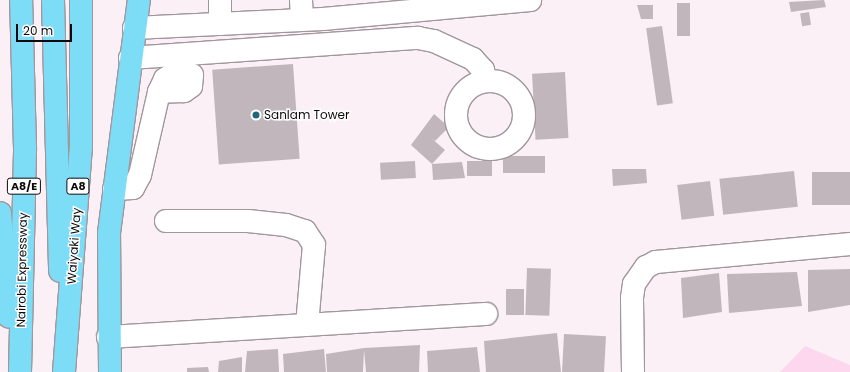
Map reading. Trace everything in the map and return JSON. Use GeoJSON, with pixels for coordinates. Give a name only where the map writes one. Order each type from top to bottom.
{"type":"FeatureCollection","features":[{"type":"Feature","properties":{"kind":"highway","name":"Nairobi Expressway"},"geometry":{"type":"LineString","coordinates":[[20,0],[25,148],[20,372]]}},
{"type":"Feature","properties":{"kind":"highway","name":"A8/E"},"geometry":{"type":"LineString","coordinates":[[53,0],[63,372]]}},
{"type":"Feature","properties":{"kind":"highway","name":"Waiyaki Way"},"geometry":{"type":"LineString","coordinates":[[63,372],[81,148],[81,0]]}},
{"type":"Feature","properties":{"kind":"highway"},"geometry":{"type":"LineString","coordinates":[[110,372],[108,337],[109,233],[130,58],[139,0]]}},
{"type":"Feature","properties":{"kind":"highway"},"geometry":{"type":"LineString","coordinates":[[0,213],[13,372]]}},
{"type":"Feature","properties":{"kind":"street"},"geometry":{"type":"LineString","coordinates":[[220,0],[220,24]]}},
{"type":"Feature","properties":{"kind":"street"},"geometry":{"type":"LineString","coordinates":[[134,28],[220,24],[301,10],[530,0]]}},
{"type":"Feature","properties":{"kind":"street"},"geometry":{"type":"LineString","coordinates":[[130,58],[418,38],[434,41],[474,59],[483,70],[486,81]]}},
{"type":"Feature","properties":{"kind":"street"},"geometry":{"type":"LineString","coordinates":[[114,189],[134,188],[140,175],[159,92]]}},
{"type":"Feature","properties":{"kind":"street"},"geometry":{"type":"LineString","coordinates":[[166,221],[248,221],[286,225],[305,231],[314,246],[307,325]]}},
{"type":"Feature","properties":{"kind":"street"},"geometry":{"type":"LineString","coordinates":[[633,372],[632,298],[634,284],[646,267],[656,262],[850,244]]}},
{"type":"Feature","properties":{"kind":"street"},"geometry":{"type":"LineString","coordinates":[[108,337],[486,314]]}},
{"type":"Feature","properties":{"kind":"shaded area"},"geometry":{"type":"Polygon","coordinates":[[[805,346],[850,365],[850,372],[780,372],[805,346]]]}},
{"type":"Feature","properties":{"kind":"building"},"geometry":{"type":"Polygon","coordinates":[[[824,0],[826,7],[791,12],[789,2],[824,0]]]}},
{"type":"Feature","properties":{"kind":"building"},"geometry":{"type":"Polygon","coordinates":[[[677,3],[690,3],[690,36],[677,36],[677,3]]]}},
{"type":"Feature","properties":{"kind":"building"},"geometry":{"type":"Polygon","coordinates":[[[637,5],[653,5],[653,19],[641,19],[637,5]]]}},
{"type":"Feature","properties":{"kind":"building"},"geometry":{"type":"Polygon","coordinates":[[[809,12],[811,25],[802,26],[800,13],[809,12]]]}},
{"type":"Feature","properties":{"kind":"building"},"geometry":{"type":"Polygon","coordinates":[[[662,26],[673,103],[657,105],[646,28],[662,26]]]}},
{"type":"Feature","properties":{"kind":"building","name":"Sanlam Tower"},"geometry":{"type":"Polygon","coordinates":[[[293,64],[300,159],[219,164],[212,70],[293,64]]]}},
{"type":"Feature","properties":{"kind":"building"},"geometry":{"type":"Polygon","coordinates":[[[565,72],[568,138],[535,140],[532,74],[565,72]]]}},
{"type":"Feature","properties":{"kind":"building"},"geometry":{"type":"Polygon","coordinates":[[[434,114],[449,127],[435,141],[430,137],[445,150],[432,164],[411,145],[434,114]]]}},
{"type":"Feature","properties":{"kind":"building"},"geometry":{"type":"Polygon","coordinates":[[[503,156],[545,156],[545,173],[503,173],[503,156]]]}},
{"type":"Feature","properties":{"kind":"building"},"geometry":{"type":"Polygon","coordinates":[[[415,161],[416,178],[381,180],[380,163],[415,161]]]}},
{"type":"Feature","properties":{"kind":"building"},"geometry":{"type":"Polygon","coordinates":[[[467,161],[492,161],[492,176],[467,176],[467,161]]]}},
{"type":"Feature","properties":{"kind":"building"},"geometry":{"type":"Polygon","coordinates":[[[462,162],[465,178],[433,180],[432,164],[462,162]]]}},
{"type":"Feature","properties":{"kind":"building"},"geometry":{"type":"Polygon","coordinates":[[[612,169],[646,169],[647,183],[613,186],[612,169]]]}},
{"type":"Feature","properties":{"kind":"building"},"geometry":{"type":"Polygon","coordinates":[[[794,171],[798,207],[723,215],[719,179],[794,171]]]}},
{"type":"Feature","properties":{"kind":"building"},"geometry":{"type":"Polygon","coordinates":[[[812,172],[850,172],[850,205],[812,205],[812,172]]]}},
{"type":"Feature","properties":{"kind":"building"},"geometry":{"type":"Polygon","coordinates":[[[710,181],[714,216],[682,220],[677,185],[710,181]]]}},
{"type":"Feature","properties":{"kind":"building"},"geometry":{"type":"Polygon","coordinates":[[[527,268],[551,269],[549,316],[525,315],[527,268]]]}},
{"type":"Feature","properties":{"kind":"building"},"geometry":{"type":"Polygon","coordinates":[[[850,269],[850,305],[808,312],[808,270],[850,269]]]}},
{"type":"Feature","properties":{"kind":"building"},"geometry":{"type":"Polygon","coordinates":[[[797,272],[802,306],[729,313],[727,274],[797,272]]]}},
{"type":"Feature","properties":{"kind":"building"},"geometry":{"type":"Polygon","coordinates":[[[719,273],[722,312],[683,318],[681,278],[719,273]]]}},
{"type":"Feature","properties":{"kind":"building"},"geometry":{"type":"Polygon","coordinates":[[[506,289],[524,289],[524,315],[506,315],[506,289]]]}},
{"type":"Feature","properties":{"kind":"building"},"geometry":{"type":"Polygon","coordinates":[[[557,333],[561,372],[486,372],[484,341],[557,333]]]}},
{"type":"Feature","properties":{"kind":"building"},"geometry":{"type":"Polygon","coordinates":[[[564,334],[606,336],[604,372],[562,372],[564,334]]]}},
{"type":"Feature","properties":{"kind":"building"},"geometry":{"type":"Polygon","coordinates":[[[420,345],[419,372],[366,372],[364,350],[363,372],[327,372],[326,354],[364,348],[420,345]]]}},
{"type":"Feature","properties":{"kind":"building"},"geometry":{"type":"Polygon","coordinates":[[[477,347],[480,372],[428,372],[427,351],[477,347]]]}},
{"type":"Feature","properties":{"kind":"building"},"geometry":{"type":"Polygon","coordinates":[[[278,349],[279,372],[245,372],[247,351],[278,349]]]}},
{"type":"Feature","properties":{"kind":"building"},"geometry":{"type":"Polygon","coordinates":[[[324,349],[326,372],[284,372],[283,354],[324,349]]]}},
{"type":"Feature","properties":{"kind":"building"},"geometry":{"type":"Polygon","coordinates":[[[242,357],[242,372],[218,372],[219,361],[242,357]]]}},
{"type":"Feature","properties":{"kind":"building"},"geometry":{"type":"Polygon","coordinates":[[[208,367],[209,372],[187,372],[187,368],[208,367]]]}},
{"type":"Feature","properties":{"kind":"place","name":"Sanlam Tower"},"geometry":{"type":"Point","coordinates":[256,115]}}]}
